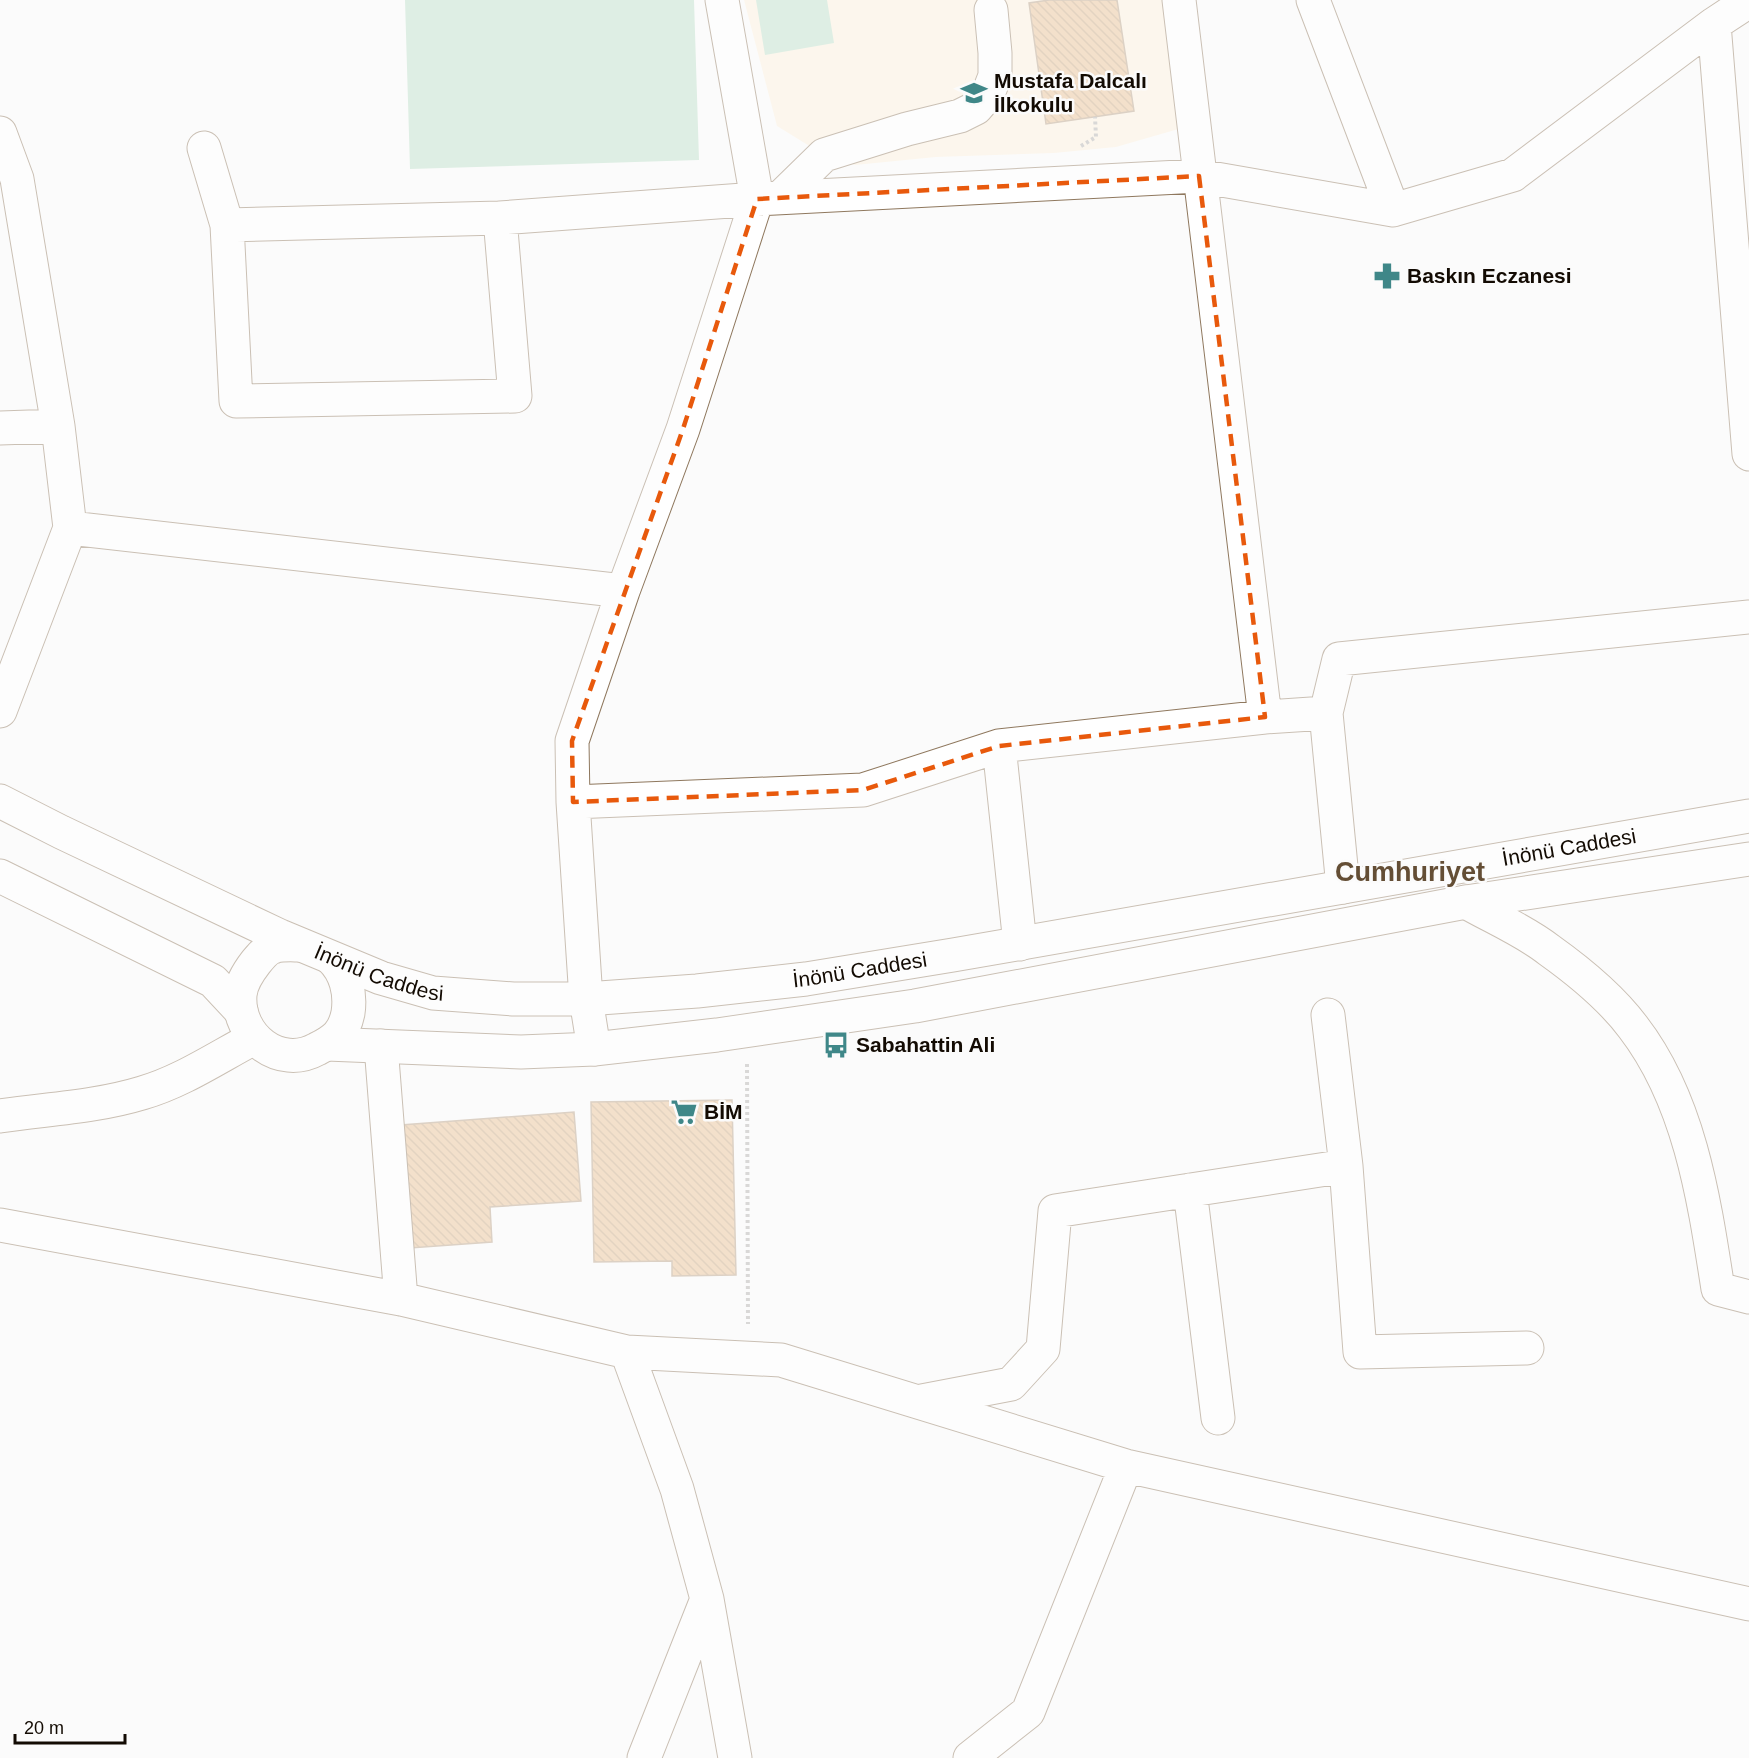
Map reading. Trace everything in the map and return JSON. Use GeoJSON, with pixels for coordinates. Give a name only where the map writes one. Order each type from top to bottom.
{"type":"FeatureCollection","features":[{"type":"Feature","properties":{"kind":"street"},"geometry":{"type":"LineString","coordinates":[[722,0],[769,198]]}},
{"type":"Feature","properties":{"kind":"street"},"geometry":{"type":"LineString","coordinates":[[1179,0],[1265,717]]}},
{"type":"Feature","properties":{"kind":"street"},"geometry":{"type":"LineString","coordinates":[[1313,0],[1393,210]]}},
{"type":"Feature","properties":{"kind":"street"},"geometry":{"type":"LineString","coordinates":[[227,225],[500,218],[769,198],[1199,176],[1393,210],[1513,174],[1714,24],[1749,1]]}},
{"type":"Feature","properties":{"kind":"street"},"geometry":{"type":"LineString","coordinates":[[594,1049],[586,999],[573,802],[572,741],[623,591],[769,198],[824,155],[907,129],[960,116],[976,108],[988,94],[995,76],[991,9]]}},
{"type":"Feature","properties":{"kind":"street"},"geometry":{"type":"LineString","coordinates":[[1714,24],[1749,454]]}},
{"type":"Feature","properties":{"kind":"street"},"geometry":{"type":"LineString","coordinates":[[0,133],[17,179],[58,426],[70,528],[0,711]]}},
{"type":"Feature","properties":{"kind":"street"},"geometry":{"type":"LineString","coordinates":[[204,148],[227,225],[236,401],[515,396],[500,218]]}},
{"type":"Feature","properties":{"kind":"street"},"geometry":{"type":"LineString","coordinates":[[0,428],[58,426]]}},
{"type":"Feature","properties":{"kind":"street"},"geometry":{"type":"LineString","coordinates":[[70,528],[623,591]]}},
{"type":"Feature","properties":{"kind":"street"},"geometry":{"type":"LineString","coordinates":[[1343,887],[1326,713],[1339,659],[1749,617]]}},
{"type":"Feature","properties":{"kind":"street"},"geometry":{"type":"LineString","coordinates":[[573,802],[862,790],[999,746],[1265,717],[1326,713]]}},
{"type":"Feature","properties":{"kind":"street"},"geometry":{"type":"LineString","coordinates":[[999,746],[1020,944]]}},
{"type":"Feature","properties":{"kind":"street","name":"İnönü Caddesi"},"geometry":{"type":"LineString","coordinates":[[0,801],[300,945],[381,978],[433,993],[513,999],[586,999],[697,991],[806,979],[1020,944],[1749,816]]}},
{"type":"Feature","properties":{"kind":"street","name":"İnönü Caddesi"},"geometry":{"type":"LineString","coordinates":[[327,1044],[521,1052],[594,1049],[746,1030],[915,1006],[1466,902],[1749,859]]}},
{"type":"Feature","properties":{"kind":"street"},"geometry":{"type":"LineString","coordinates":[[0,876],[213,981],[248,1025],[277,1054],[293,1056],[313,1052],[341,1034],[348,1013],[349,993],[343,973],[331,958]]}},
{"type":"Feature","properties":{"kind":"street"},"geometry":{"type":"LineString","coordinates":[[1466,902],[1547,948],[1589,981],[1633,1026],[1662,1071],[1684,1125],[1707,1220],[1718,1289],[1749,1297]]}},
{"type":"Feature","properties":{"kind":"street"},"geometry":{"type":"LineString","coordinates":[[248,1025],[242,988],[248,972],[271,947],[300,945]]}},
{"type":"Feature","properties":{"kind":"street"},"geometry":{"type":"LineString","coordinates":[[1328,1015],[1346,1166],[1360,1352],[1527,1348]]}},
{"type":"Feature","properties":{"kind":"street"},"geometry":{"type":"LineString","coordinates":[[0,1116],[102,1102],[142,1093],[167,1084],[248,1025]]}},
{"type":"Feature","properties":{"kind":"street"},"geometry":{"type":"LineString","coordinates":[[381,1046],[401,1299]]}},
{"type":"Feature","properties":{"kind":"street"},"geometry":{"type":"LineString","coordinates":[[918,1402],[1011,1384],[1043,1348],[1055,1211],[1346,1166]]}},
{"type":"Feature","properties":{"kind":"street"},"geometry":{"type":"LineString","coordinates":[[1190,1190],[1218,1418]]}},
{"type":"Feature","properties":{"kind":"street"},"geometry":{"type":"LineString","coordinates":[[0,1226],[401,1299],[627,1352],[781,1360],[1126,1466],[1749,1604]]}},
{"type":"Feature","properties":{"kind":"street"},"geometry":{"type":"LineString","coordinates":[[627,1352],[677,1489],[707,1599],[735,1758]]}},
{"type":"Feature","properties":{"kind":"street"},"geometry":{"type":"LineString","coordinates":[[970,1758],[1028,1712],[1126,1466]]}},
{"type":"Feature","properties":{"kind":"street"},"geometry":{"type":"LineString","coordinates":[[644,1758],[707,1599]]}},
{"type":"Feature","properties":{"kind":"path"},"geometry":{"type":"LineString","coordinates":[[1080,147],[1096,137],[1095,117]]}},
{"type":"Feature","properties":{"kind":"path"},"geometry":{"type":"LineString","coordinates":[[746,1030],[748,1358]]}},
{"type":"Feature","properties":{"kind":"highlighted area"},"geometry":{"type":"Polygon","coordinates":[[[1199,176],[1265,717],[999,746],[863,790],[573,802],[572,741],[683,429],[757,199],[1199,176]]]}},
{"type":"Feature","properties":{"kind":"shaded area","name":"Mustafa Dalcalı İlkokulu"},"geometry":{"type":"Polygon","coordinates":[[[744,0],[1166,0],[1182,128],[1116,147],[1054,153],[936,157],[855,165],[824,155],[777,126],[744,0]]]}},
{"type":"Feature","properties":{"kind":"green space"},"geometry":{"type":"Polygon","coordinates":[[[405,0],[694,0],[699,160],[410,169],[405,0]]]}},
{"type":"Feature","properties":{"kind":"green space"},"geometry":{"type":"Polygon","coordinates":[[[756,0],[827,0],[834,43],[765,55],[756,0]]]}},
{"type":"Feature","properties":{"kind":"building"},"geometry":{"type":"Polygon","coordinates":[[[1049,0],[1117,0],[1134,111],[1046,124],[1029,3],[1049,0]]]}},
{"type":"Feature","properties":{"kind":"building"},"geometry":{"type":"Polygon","coordinates":[[[732,1100],[736,1275],[672,1276],[672,1261],[594,1262],[591,1102],[732,1100]]]}},
{"type":"Feature","properties":{"kind":"building"},"geometry":{"type":"Polygon","coordinates":[[[574,1112],[581,1201],[490,1207],[492,1242],[410,1248],[401,1125],[574,1112]]]}},
{"type":"Feature","properties":{"kind":"place","name":"Mustafa Dalcalı İlkokulu"},"geometry":{"type":"Point","coordinates":[974,93]}},
{"type":"Feature","properties":{"kind":"place","name":"Baskın Eczanesi"},"geometry":{"type":"Point","coordinates":[1387,276]}},
{"type":"Feature","properties":{"kind":"place","name":"Sabahattin Ali"},"geometry":{"type":"Point","coordinates":[836,1045]}},
{"type":"Feature","properties":{"kind":"place","name":"BİM"},"geometry":{"type":"Point","coordinates":[684,1112]}},
{"type":"Feature","properties":{"kind":"district","name":"Cumhuriyet"},"geometry":{"type":"Point","coordinates":[1410,872]}}]}
